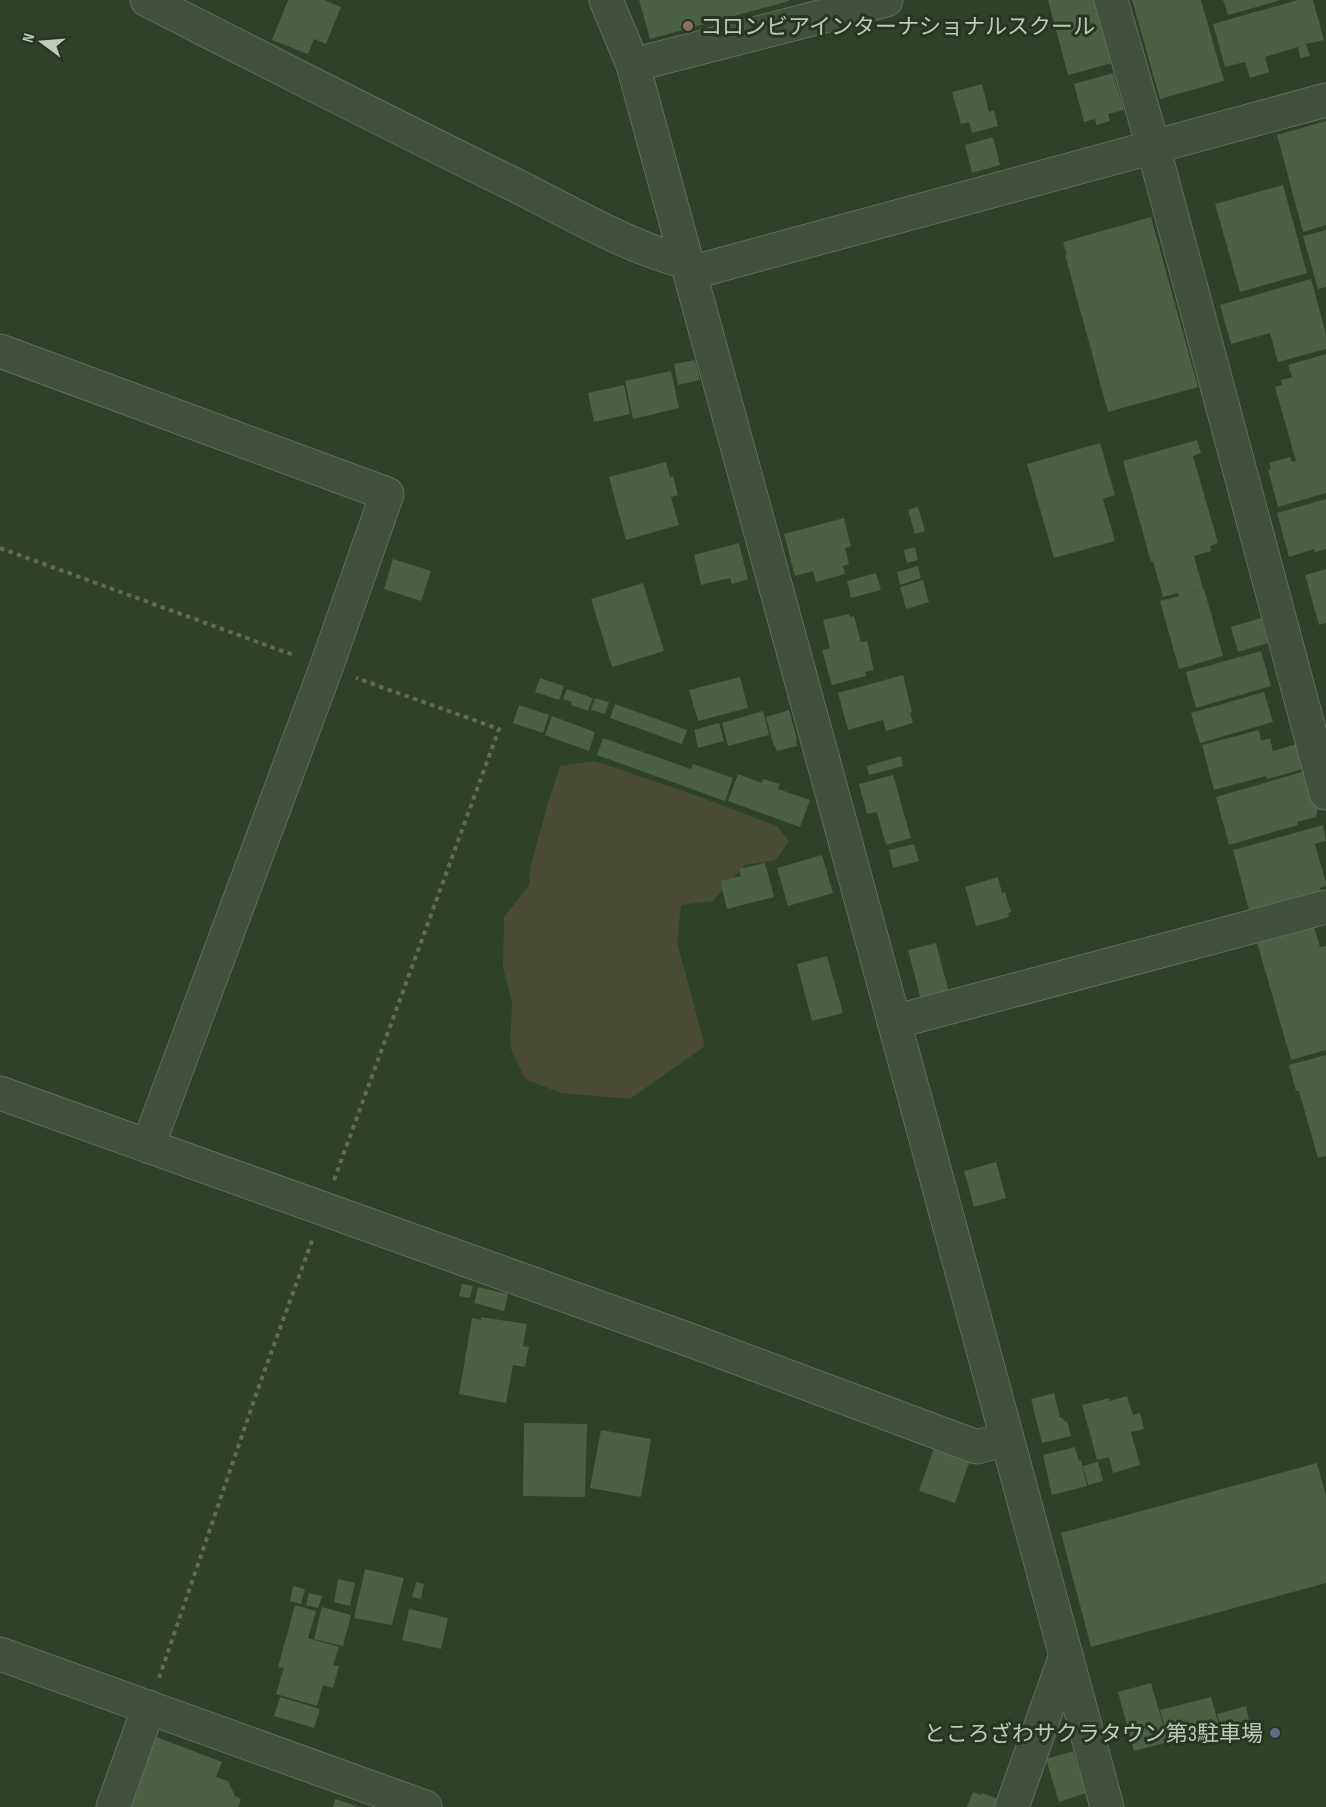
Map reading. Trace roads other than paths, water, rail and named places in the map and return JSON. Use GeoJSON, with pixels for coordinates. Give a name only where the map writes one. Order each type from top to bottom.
{"type":"FeatureCollection","features":[{"type":"Feature","properties":{"kind":"street"},"geometry":{"type":"LineString","coordinates":[[147,0],[562,210],[688,267],[1326,100]]}},
{"type":"Feature","properties":{"kind":"street"},"geometry":{"type":"LineString","coordinates":[[606,0],[633,65],[1107,1807]]}},
{"type":"Feature","properties":{"kind":"street"},"geometry":{"type":"LineString","coordinates":[[633,65],[886,0]]}},
{"type":"Feature","properties":{"kind":"street"},"geometry":{"type":"LineString","coordinates":[[1111,0],[1153,146],[1326,793]]}},
{"type":"Feature","properties":{"kind":"street"},"geometry":{"type":"LineString","coordinates":[[0,351],[387,494],[326,668],[148,1146]]}},
{"type":"Feature","properties":{"kind":"street"},"geometry":{"type":"LineString","coordinates":[[894,1022],[1326,906]]}},
{"type":"Feature","properties":{"kind":"street"},"geometry":{"type":"LineString","coordinates":[[0,1093],[687,1339],[977,1447],[1006,1439]]}},
{"type":"Feature","properties":{"kind":"street"},"geometry":{"type":"LineString","coordinates":[[0,1654],[410,1805]]}},
{"type":"Feature","properties":{"kind":"street"},"geometry":{"type":"LineString","coordinates":[[1012,1807],[1066,1655]]}},
{"type":"Feature","properties":{"kind":"street"},"geometry":{"type":"LineString","coordinates":[[113,1807],[149,1707]]}},
{"type":"Feature","properties":{"kind":"place","name":"コロンビアインターナショナルスクール"},"geometry":{"type":"Point","coordinates":[688,26]}},
{"type":"Feature","properties":{"kind":"place","name":"ところざわサクラタウン第3駐車場"},"geometry":{"type":"Point","coordinates":[1275,1733]}}]}
